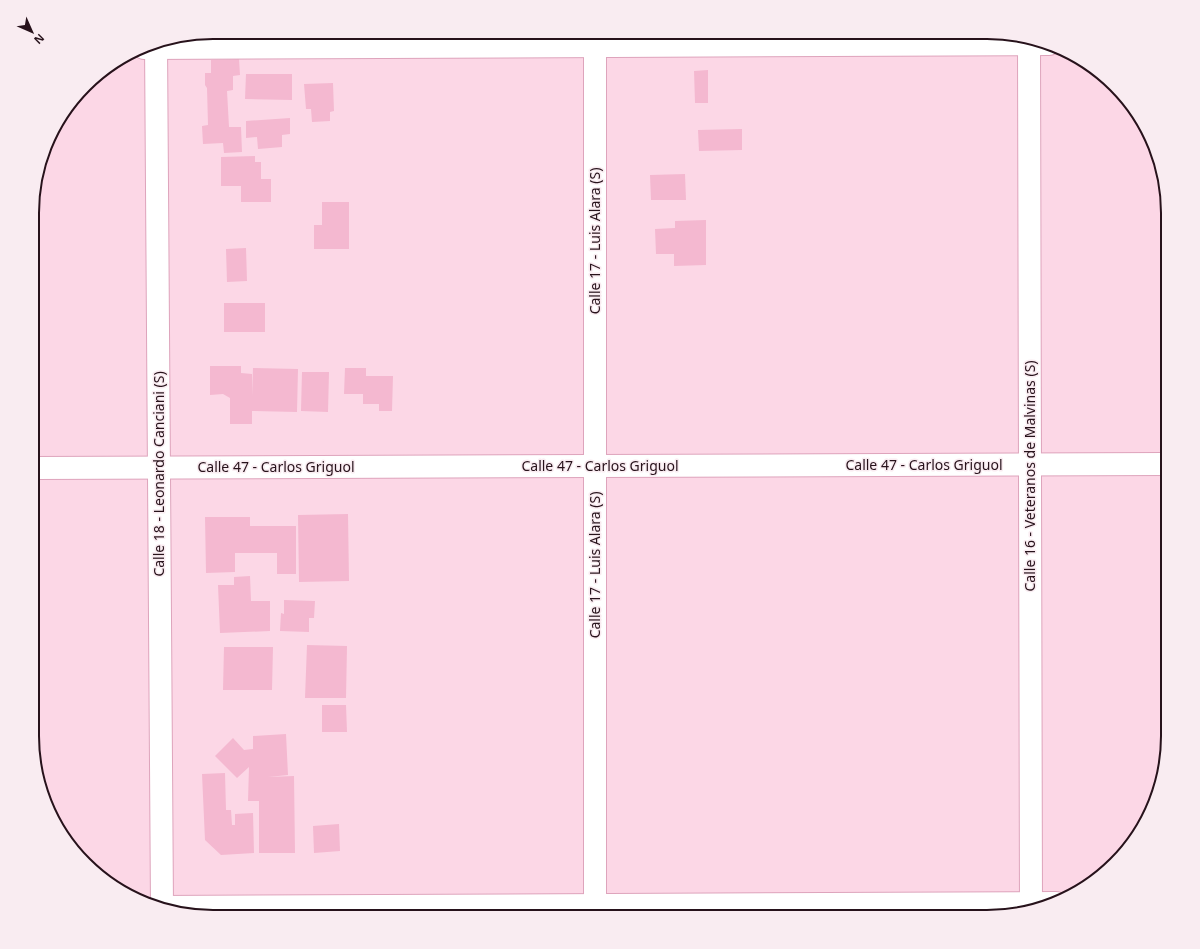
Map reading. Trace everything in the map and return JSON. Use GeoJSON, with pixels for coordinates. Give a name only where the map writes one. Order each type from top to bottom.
{"type":"FeatureCollection","features":[{"type":"Feature","properties":{"kind":"street"},"geometry":{"type":"LineString","coordinates":[[164,46],[1029,44]]}},
{"type":"Feature","properties":{"kind":"street","name":"Calle 17 - Luis Alara (S)"},"geometry":{"type":"LineString","coordinates":[[595,46],[595,910]]}},
{"type":"Feature","properties":{"kind":"street","name":"Calle 16 - Veteranos de Malvinas (S)"},"geometry":{"type":"LineString","coordinates":[[1031,904],[1030,464],[1039,47]]}},
{"type":"Feature","properties":{"kind":"street","name":"Calle 18 - Leonardo Canciani (S)"},"geometry":{"type":"LineString","coordinates":[[152,50],[159,468],[161,902]]}},
{"type":"Feature","properties":{"kind":"street","name":"Calle 47 - Carlos Griguol"},"geometry":{"type":"LineString","coordinates":[[39,468],[1161,464]]}},
{"type":"Feature","properties":{"kind":"street"},"geometry":{"type":"LineString","coordinates":[[682,910],[1024,906]]}},
{"type":"Feature","properties":{"kind":"street"},"geometry":{"type":"LineString","coordinates":[[180,907],[486,910]]}},
{"type":"Feature","properties":{"kind":"building"},"geometry":{"type":"Polygon","coordinates":[[[239,59],[240,75],[233,76],[233,90],[227,91],[229,127],[241,127],[242,152],[224,153],[223,143],[203,144],[202,126],[208,125],[205,73],[211,73],[211,60],[239,59]]]}},
{"type":"Feature","properties":{"kind":"building"},"geometry":{"type":"Polygon","coordinates":[[[708,70],[708,103],[695,103],[694,71],[708,70]]]}},
{"type":"Feature","properties":{"kind":"building"},"geometry":{"type":"Polygon","coordinates":[[[246,74],[292,74],[292,100],[245,99],[246,74]]]}},
{"type":"Feature","properties":{"kind":"building"},"geometry":{"type":"Polygon","coordinates":[[[333,83],[334,111],[330,112],[330,121],[312,122],[311,109],[306,109],[304,84],[333,83]]]}},
{"type":"Feature","properties":{"kind":"building"},"geometry":{"type":"Polygon","coordinates":[[[290,118],[290,134],[282,135],[282,147],[258,149],[257,137],[246,138],[246,121],[290,118]]]}},
{"type":"Feature","properties":{"kind":"building"},"geometry":{"type":"Polygon","coordinates":[[[742,129],[742,150],[699,151],[698,130],[742,129]]]}},
{"type":"Feature","properties":{"kind":"building"},"geometry":{"type":"Polygon","coordinates":[[[255,156],[255,162],[261,162],[261,179],[271,179],[271,202],[241,202],[241,186],[221,186],[221,157],[255,156]]]}},
{"type":"Feature","properties":{"kind":"building"},"geometry":{"type":"Polygon","coordinates":[[[685,174],[686,200],[651,200],[650,175],[685,174]]]}},
{"type":"Feature","properties":{"kind":"building"},"geometry":{"type":"Polygon","coordinates":[[[322,202],[349,202],[349,249],[314,249],[314,225],[322,225],[322,202]]]}},
{"type":"Feature","properties":{"kind":"building"},"geometry":{"type":"Polygon","coordinates":[[[706,220],[706,265],[674,266],[674,254],[656,254],[655,229],[675,228],[675,221],[706,220]]]}},
{"type":"Feature","properties":{"kind":"building"},"geometry":{"type":"Polygon","coordinates":[[[246,248],[247,281],[227,282],[226,249],[246,248]]]}},
{"type":"Feature","properties":{"kind":"building"},"geometry":{"type":"Polygon","coordinates":[[[224,303],[265,303],[265,332],[224,332],[224,303]]]}},
{"type":"Feature","properties":{"kind":"building"},"geometry":{"type":"Polygon","coordinates":[[[210,366],[241,366],[241,373],[252,374],[252,396],[253,368],[298,369],[297,412],[252,411],[252,424],[230,424],[230,398],[223,394],[210,395],[210,366]]]}},
{"type":"Feature","properties":{"kind":"building"},"geometry":{"type":"Polygon","coordinates":[[[345,368],[366,368],[366,376],[393,376],[392,411],[379,411],[379,404],[363,404],[363,394],[344,394],[345,368]]]}},
{"type":"Feature","properties":{"kind":"building"},"geometry":{"type":"Polygon","coordinates":[[[302,372],[329,372],[328,412],[301,411],[302,372]]]}},
{"type":"Feature","properties":{"kind":"building"},"geometry":{"type":"Polygon","coordinates":[[[348,514],[349,581],[299,582],[298,515],[348,514]]]}},
{"type":"Feature","properties":{"kind":"building"},"geometry":{"type":"Polygon","coordinates":[[[205,517],[250,517],[250,526],[296,526],[296,574],[277,574],[277,553],[235,553],[235,572],[206,573],[205,517]]]}},
{"type":"Feature","properties":{"kind":"building"},"geometry":{"type":"Polygon","coordinates":[[[250,576],[251,601],[270,601],[270,631],[220,633],[218,585],[234,585],[234,577],[250,576]]]}},
{"type":"Feature","properties":{"kind":"building"},"geometry":{"type":"Polygon","coordinates":[[[284,600],[315,601],[314,618],[309,618],[309,632],[280,631],[281,613],[284,614],[284,600]]]}},
{"type":"Feature","properties":{"kind":"building"},"geometry":{"type":"Polygon","coordinates":[[[307,645],[347,646],[346,698],[305,698],[307,645]]]}},
{"type":"Feature","properties":{"kind":"building"},"geometry":{"type":"Polygon","coordinates":[[[224,647],[273,647],[272,690],[223,690],[224,647]]]}},
{"type":"Feature","properties":{"kind":"building"},"geometry":{"type":"Polygon","coordinates":[[[322,705],[346,705],[347,732],[322,732],[322,705]]]}},
{"type":"Feature","properties":{"kind":"building"},"geometry":{"type":"Polygon","coordinates":[[[286,734],[288,775],[268,777],[294,776],[295,853],[259,853],[259,801],[248,801],[249,767],[237,778],[215,756],[233,738],[244,750],[253,749],[253,736],[286,734]]]}},
{"type":"Feature","properties":{"kind":"building"},"geometry":{"type":"Polygon","coordinates":[[[225,773],[226,810],[231,810],[232,825],[235,825],[235,814],[253,813],[254,853],[221,855],[205,840],[202,774],[225,773]]]}},
{"type":"Feature","properties":{"kind":"building"},"geometry":{"type":"Polygon","coordinates":[[[339,824],[340,851],[314,853],[313,826],[339,824]]]}}]}
